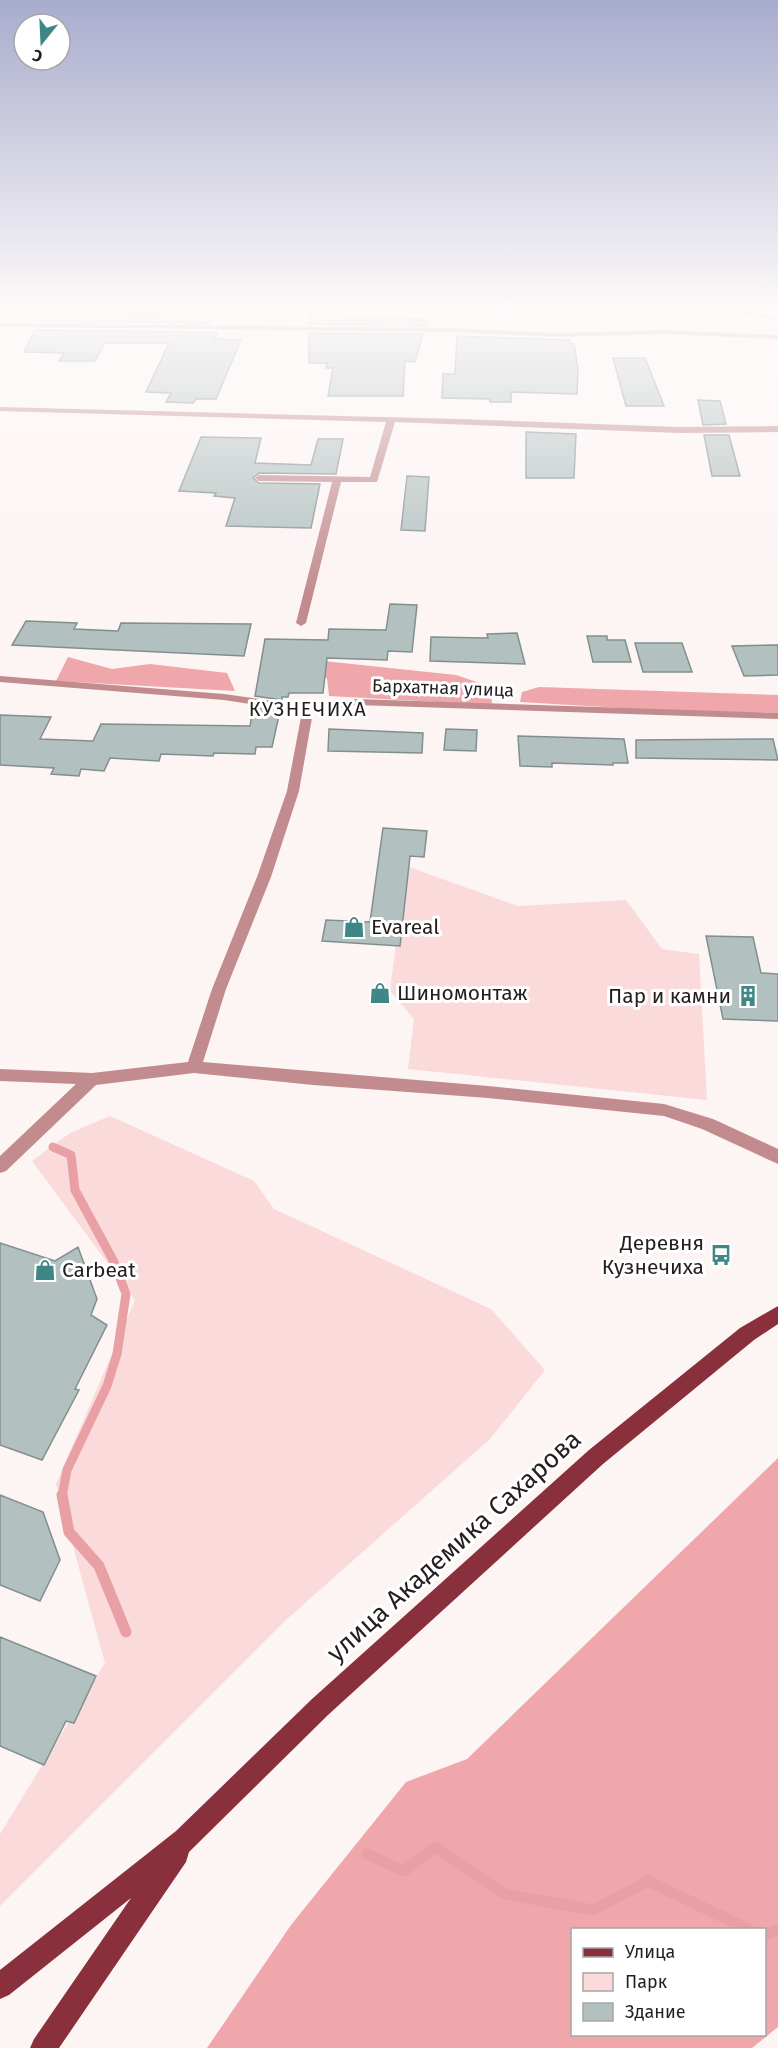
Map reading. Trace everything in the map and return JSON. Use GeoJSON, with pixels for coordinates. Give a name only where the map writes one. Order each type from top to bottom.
{"type":"FeatureCollection","features":[{"type":"Feature","properties":{"kind":"main road","name":"улица Академика Сахарова"},"geometry":{"type":"LineString","coordinates":[[0,1986],[185,1840],[320,1707],[596,1457],[747,1334],[778,1314]]}},
{"type":"Feature","properties":{"kind":"main road","name":"улица Академика Сахарова"},"geometry":{"type":"LineString","coordinates":[[43,2048],[185,1840]]}},
{"type":"Feature","properties":{"kind":"street"},"geometry":{"type":"LineString","coordinates":[[0,409],[679,430],[778,429]]}},
{"type":"Feature","properties":{"kind":"street"},"geometry":{"type":"LineString","coordinates":[[259,477],[374,480],[391,420]]}},
{"type":"Feature","properties":{"kind":"street"},"geometry":{"type":"LineString","coordinates":[[301,623],[337,479]]}},
{"type":"Feature","properties":{"kind":"street","name":"Бархатная улица"},"geometry":{"type":"LineString","coordinates":[[0,679],[224,697],[308,709],[356,702],[778,716]]}},
{"type":"Feature","properties":{"kind":"street"},"geometry":{"type":"LineString","coordinates":[[194,1067],[219,989],[264,878],[293,791],[308,709]]}},
{"type":"Feature","properties":{"kind":"street"},"geometry":{"type":"LineString","coordinates":[[0,1076],[92,1079],[194,1067],[313,1079],[488,1092],[664,1110],[707,1124],[778,1157]]}},
{"type":"Feature","properties":{"kind":"street"},"geometry":{"type":"LineString","coordinates":[[0,1166],[92,1079]]}},
{"type":"Feature","properties":{"kind":"green space"},"geometry":{"type":"Polygon","coordinates":[[[406,866],[518,906],[626,900],[662,949],[699,954],[707,1100],[408,1069],[414,1019],[390,991],[406,866]]]}},
{"type":"Feature","properties":{"kind":"green space"},"geometry":{"type":"Polygon","coordinates":[[[110,1116],[254,1181],[274,1209],[491,1309],[545,1370],[490,1439],[286,1620],[0,1906],[0,1834],[105,1663],[56,1484],[135,1300],[32,1161],[70,1133],[110,1116]]]}},
{"type":"Feature","properties":{"kind":"shaded area"},"geometry":{"type":"Polygon","coordinates":[[[68,657],[112,669],[150,664],[227,673],[235,691],[56,681],[68,657]]]}},
{"type":"Feature","properties":{"kind":"shaded area"},"geometry":{"type":"Polygon","coordinates":[[[314,660],[456,675],[491,687],[492,705],[329,696],[327,678],[308,674],[314,660]]]}},
{"type":"Feature","properties":{"kind":"shaded area"},"geometry":{"type":"Polygon","coordinates":[[[539,687],[778,695],[778,713],[655,710],[520,702],[522,692],[539,687]]]}},
{"type":"Feature","properties":{"kind":"shaded area"},"geometry":{"type":"Polygon","coordinates":[[[778,1458],[778,2027],[752,2048],[207,2048],[291,1925],[406,1782],[467,1759],[778,1458]]]}},
{"type":"Feature","properties":{"kind":"building"},"geometry":{"type":"Polygon","coordinates":[[[625,403],[663,403],[664,406],[626,406],[625,403]]]}},
{"type":"Feature","properties":{"kind":"building"},"geometry":{"type":"Polygon","coordinates":[[[699,403],[720,403],[726,424],[703,425],[699,403]]]}},
{"type":"Feature","properties":{"kind":"building"},"geometry":{"type":"Polygon","coordinates":[[[526,432],[576,434],[574,478],[526,478],[526,432]]]}},
{"type":"Feature","properties":{"kind":"building"},"geometry":{"type":"Polygon","coordinates":[[[704,435],[729,435],[740,476],[712,476],[704,435]]]}},
{"type":"Feature","properties":{"kind":"building"},"geometry":{"type":"Polygon","coordinates":[[[201,437],[261,438],[255,463],[311,465],[318,439],[343,439],[336,474],[259,473],[253,478],[259,483],[320,484],[311,528],[226,526],[235,498],[214,496],[216,493],[179,491],[201,437]]]}},
{"type":"Feature","properties":{"kind":"building"},"geometry":{"type":"Polygon","coordinates":[[[407,476],[429,477],[425,531],[401,530],[407,476]]]}},
{"type":"Feature","properties":{"kind":"building"},"geometry":{"type":"Polygon","coordinates":[[[390,604],[417,605],[412,652],[388,651],[387,660],[327,658],[323,693],[289,693],[288,697],[282,697],[282,700],[255,696],[265,639],[328,640],[329,629],[386,630],[390,604]]]}},
{"type":"Feature","properties":{"kind":"building"},"geometry":{"type":"Polygon","coordinates":[[[26,621],[77,623],[74,629],[118,631],[121,623],[251,624],[244,656],[12,645],[26,621]]]}},
{"type":"Feature","properties":{"kind":"building"},"geometry":{"type":"Polygon","coordinates":[[[517,633],[525,664],[430,661],[431,637],[488,638],[487,634],[517,633]]]}},
{"type":"Feature","properties":{"kind":"building"},"geometry":{"type":"Polygon","coordinates":[[[587,636],[607,636],[607,640],[625,640],[631,662],[593,662],[587,636]]]}},
{"type":"Feature","properties":{"kind":"building"},"geometry":{"type":"Polygon","coordinates":[[[635,643],[682,643],[692,672],[643,672],[635,643]]]}},
{"type":"Feature","properties":{"kind":"building"},"geometry":{"type":"Polygon","coordinates":[[[778,645],[778,675],[744,676],[732,646],[778,645]]]}},
{"type":"Feature","properties":{"kind":"building"},"geometry":{"type":"Polygon","coordinates":[[[253,707],[280,711],[272,747],[256,747],[255,754],[214,753],[213,756],[161,754],[159,761],[110,758],[104,771],[81,769],[79,776],[51,774],[54,768],[0,765],[0,715],[51,717],[40,739],[93,741],[101,724],[250,726],[253,707]]]}},
{"type":"Feature","properties":{"kind":"building"},"geometry":{"type":"Polygon","coordinates":[[[329,729],[423,733],[422,753],[328,751],[329,729]]]}},
{"type":"Feature","properties":{"kind":"building"},"geometry":{"type":"Polygon","coordinates":[[[446,729],[477,730],[476,751],[444,750],[446,729]]]}},
{"type":"Feature","properties":{"kind":"building"},"geometry":{"type":"Polygon","coordinates":[[[518,736],[624,739],[628,763],[613,763],[613,765],[552,763],[552,767],[520,766],[518,736]]]}},
{"type":"Feature","properties":{"kind":"building"},"geometry":{"type":"Polygon","coordinates":[[[773,739],[778,760],[636,758],[636,740],[773,739]]]}},
{"type":"Feature","properties":{"kind":"building"},"geometry":{"type":"Polygon","coordinates":[[[383,828],[427,831],[424,857],[410,856],[400,946],[322,941],[326,920],[370,922],[383,828]]]}},
{"type":"Feature","properties":{"kind":"building","name":"Пар и камни"},"geometry":{"type":"Polygon","coordinates":[[[706,936],[753,937],[761,973],[778,974],[778,1021],[723,1019],[706,936]]]}},
{"type":"Feature","properties":{"kind":"building"},"geometry":{"type":"Polygon","coordinates":[[[0,1243],[55,1261],[78,1247],[97,1299],[91,1315],[107,1325],[75,1389],[79,1390],[42,1460],[0,1445],[0,1243]]]}},
{"type":"Feature","properties":{"kind":"building"},"geometry":{"type":"Polygon","coordinates":[[[0,1495],[43,1512],[60,1560],[40,1601],[0,1585],[0,1495]]]}},
{"type":"Feature","properties":{"kind":"building"},"geometry":{"type":"Polygon","coordinates":[[[0,1637],[96,1676],[74,1723],[66,1721],[44,1765],[0,1746],[0,1637]]]}},
{"type":"Feature","properties":{"kind":"waterway"},"geometry":{"type":"LineString","coordinates":[[53,1147],[71,1155],[75,1190],[114,1262],[126,1294],[117,1354],[107,1386],[67,1470],[62,1496]]}},
{"type":"Feature","properties":{"kind":"waterway"},"geometry":{"type":"LineString","coordinates":[[62,1496],[69,1532],[99,1566],[126,1632]]}},
{"type":"Feature","properties":{"kind":"waterway"},"geometry":{"type":"LineString","coordinates":[[367,1854],[404,1871],[435,1847],[505,1894],[593,1910],[648,1881],[746,1928]]}},
{"type":"Feature","properties":{"kind":"waterway"},"geometry":{"type":"LineString","coordinates":[[766,1934],[778,1930]]}},
{"type":"Feature","properties":{"kind":"place","name":"Evareal"},"geometry":{"type":"Point","coordinates":[354,927]}},
{"type":"Feature","properties":{"kind":"place","name":"Шиномонтаж"},"geometry":{"type":"Point","coordinates":[380,993]}},
{"type":"Feature","properties":{"kind":"place","name":"Пар и камни"},"geometry":{"type":"Point","coordinates":[748,996]}},
{"type":"Feature","properties":{"kind":"place","name":"Деревня Кузнечиха"},"geometry":{"type":"Point","coordinates":[721,1255]}},
{"type":"Feature","properties":{"kind":"place","name":"Carbeat"},"geometry":{"type":"Point","coordinates":[45,1270]}},
{"type":"Feature","properties":{"kind":"district","name":"КУЗНЕЧИХА"},"geometry":{"type":"Point","coordinates":[308,709]}}]}
